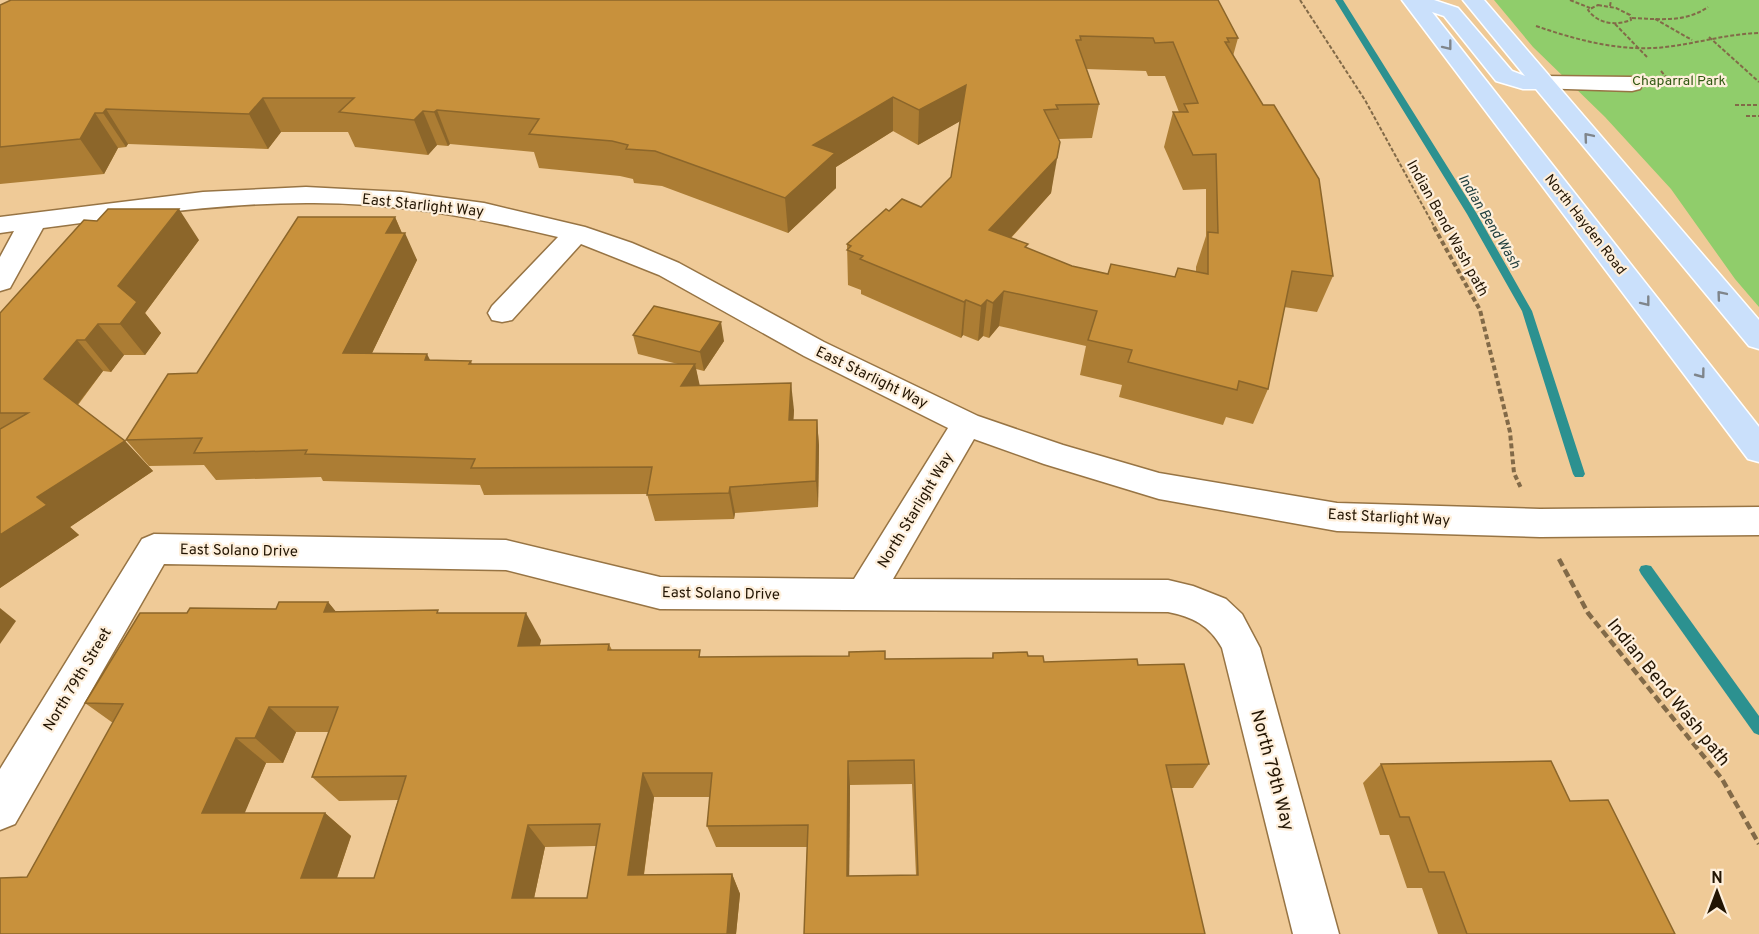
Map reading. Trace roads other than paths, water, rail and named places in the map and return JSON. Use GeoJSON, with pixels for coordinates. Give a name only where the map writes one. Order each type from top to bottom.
{"type":"FeatureCollection","features":[{"type":"Feature","properties":{"kind":"main road"},"geometry":{"type":"LineString","coordinates":[[1413,0],[1451,12],[1504,76],[1523,82],[1542,83]]}},
{"type":"Feature","properties":{"kind":"main road","name":"North Hayden Road"},"geometry":{"type":"LineString","coordinates":[[1413,0],[1759,450]]}},
{"type":"Feature","properties":{"kind":"main road"},"geometry":{"type":"LineString","coordinates":[[1473,0],[1759,339]]}},
{"type":"Feature","properties":{"kind":"street"},"geometry":{"type":"LineString","coordinates":[[1542,83],[1632,84]]}},
{"type":"Feature","properties":{"kind":"street","name":"East Starlight Way"},"geometry":{"type":"LineString","coordinates":[[0,225],[203,200],[306,195],[402,201],[484,211],[576,233],[623,249],[669,269],[814,349],[967,424],[1056,455],[1159,486],[1337,517],[1540,523],[1759,521]]}},
{"type":"Feature","properties":{"kind":"street"},"geometry":{"type":"LineString","coordinates":[[0,282],[33,221]]}},
{"type":"Feature","properties":{"kind":"street"},"geometry":{"type":"LineString","coordinates":[[502,313],[576,233]]}},
{"type":"Feature","properties":{"kind":"street","name":"North Starlight Way"},"geometry":{"type":"LineString","coordinates":[[864,595],[967,424]]}},
{"type":"Feature","properties":{"kind":"street","name":"East Solano Drive"},"geometry":{"type":"LineString","coordinates":[[154,549],[506,555],[660,593],[1168,596],[1196,602],[1216,613]]}},
{"type":"Feature","properties":{"kind":"street","name":"North 79th Street"},"geometry":{"type":"LineString","coordinates":[[0,809],[154,549]]}},
{"type":"Feature","properties":{"kind":"street","name":"North 79th Way"},"geometry":{"type":"LineString","coordinates":[[1216,613],[1233,628],[1241,648],[1316,934]]}},
{"type":"Feature","properties":{"kind":"waterway","name":"Indian Bend Wash"},"geometry":{"type":"LineString","coordinates":[[1339,0],[1472,214],[1527,311],[1579,474]]}},
{"type":"Feature","properties":{"kind":"waterway","name":"Indian Bend Wash"},"geometry":{"type":"LineString","coordinates":[[1646,570],[1759,728]]}},
{"type":"Feature","properties":{"kind":"park label","name":"Chaparral Park"},"geometry":{"type":"Point","coordinates":[1679,80]}}]}
